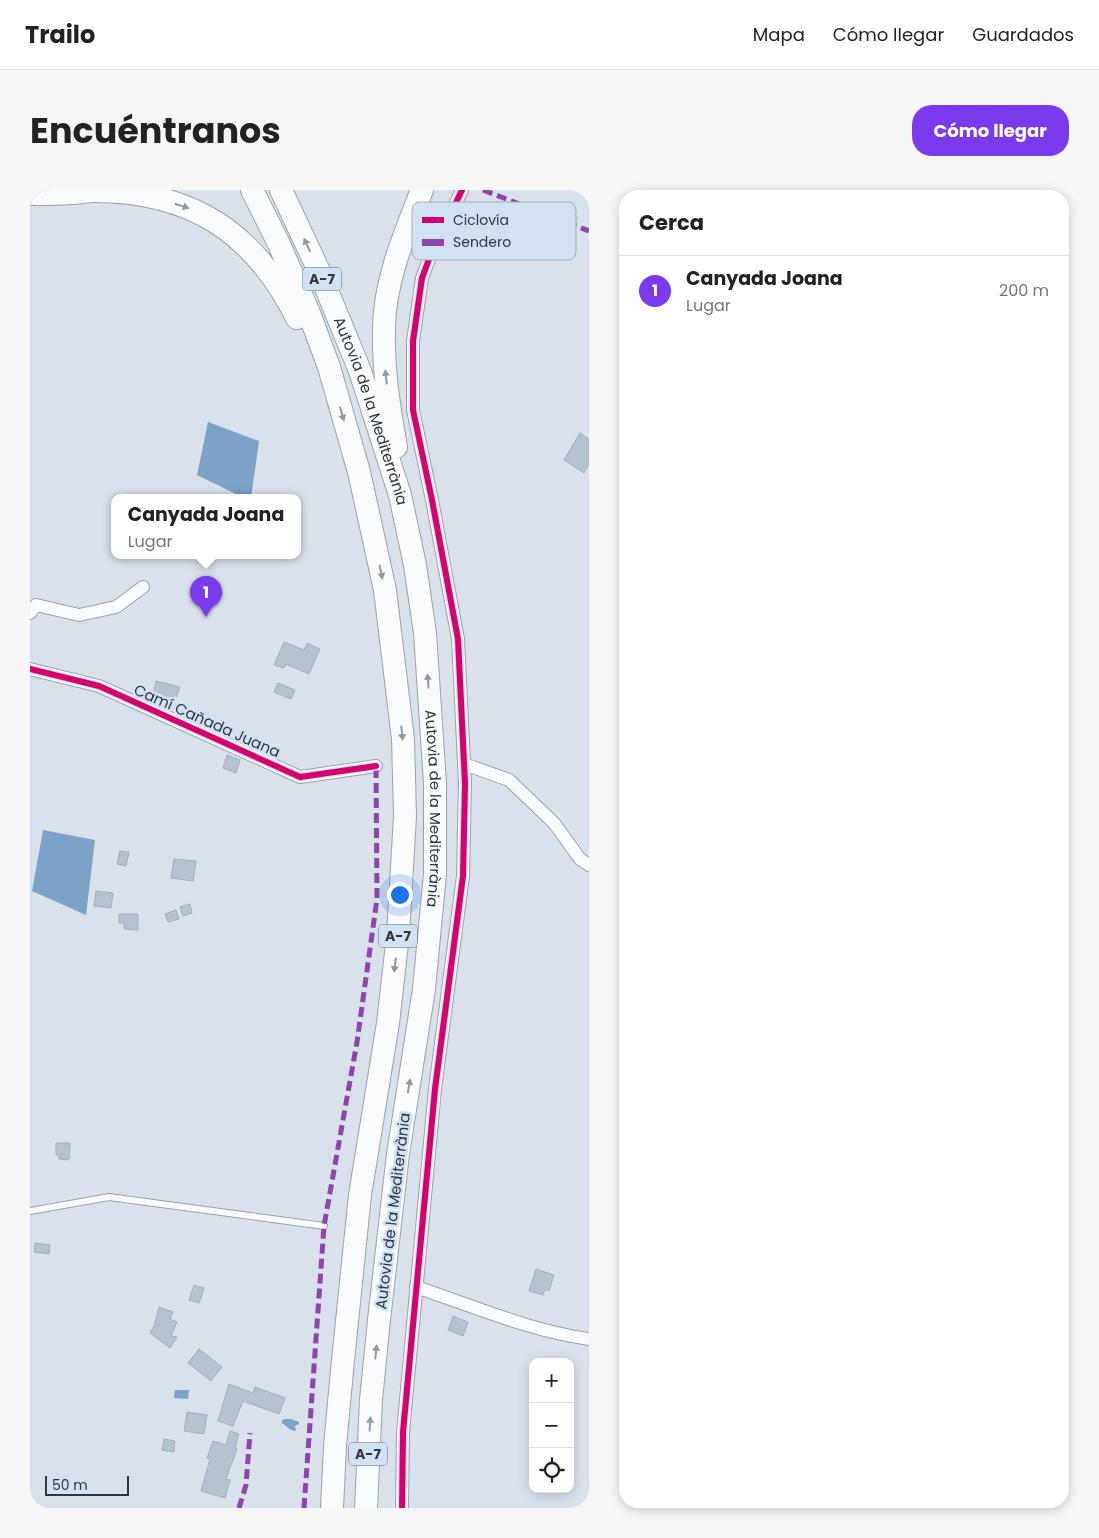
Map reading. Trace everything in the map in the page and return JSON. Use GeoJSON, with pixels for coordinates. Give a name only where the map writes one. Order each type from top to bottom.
{"type":"FeatureCollection","features":[{"type":"Feature","properties":{"kind":"highway","name":"Autovia de la Mediterrània"},"geometry":{"type":"LineString","coordinates":[[252,190],[278,242],[329,367],[359,472],[385,590],[403,739],[404,816],[398,935],[388,1022],[360,1194],[339,1398],[332,1508]]}},
{"type":"Feature","properties":{"kind":"highway","name":"Autovia de la Mediterrània"},"geometry":{"type":"LineString","coordinates":[[281,190],[319,271],[360,371],[400,495],[415,565],[425,633],[435,783],[434,874],[424,989],[398,1154],[382,1292],[371,1400],[366,1508]]}},
{"type":"Feature","properties":{"kind":"highway"},"geometry":{"type":"LineString","coordinates":[[417,202],[422,190]]}},
{"type":"Feature","properties":{"kind":"highway"},"geometry":{"type":"LineString","coordinates":[[30,194],[93,191],[128,193],[162,199],[191,208],[213,220],[238,238],[261,262],[280,288],[310,344],[329,367]]}},
{"type":"Feature","properties":{"kind":"highway"},"geometry":{"type":"LineString","coordinates":[[400,495],[397,455],[385,374],[384,328],[390,285],[402,240],[412,215]]}},
{"type":"Feature","properties":{"kind":"street"},"geometry":{"type":"LineString","coordinates":[[456,202],[462,190]]}},
{"type":"Feature","properties":{"kind":"street"},"geometry":{"type":"LineString","coordinates":[[402,1508],[403,1432],[435,1088],[463,876],[465,784],[458,639],[413,410],[413,341],[422,278],[429,260]]}},
{"type":"Feature","properties":{"kind":"street"},"geometry":{"type":"LineString","coordinates":[[30,613],[36,605],[79,616],[116,607],[144,588]]}},
{"type":"Feature","properties":{"kind":"street","name":"Camí Cañada Juana"},"geometry":{"type":"LineString","coordinates":[[30,669],[99,686],[300,777],[376,766]]}},
{"type":"Feature","properties":{"kind":"street"},"geometry":{"type":"LineString","coordinates":[[464,764],[509,780],[554,823],[580,859],[589,865]]}},
{"type":"Feature","properties":{"kind":"street"},"geometry":{"type":"LineString","coordinates":[[416,1287],[567,1336],[589,1339]]}},
{"type":"Feature","properties":{"kind":"lane"},"geometry":{"type":"LineString","coordinates":[[30,1211],[109,1197],[324,1226]]}},
{"type":"Feature","properties":{"kind":"water"},"geometry":{"type":"Polygon","coordinates":[[[208,422],[259,441],[252,494],[236,494],[197,475],[208,422]]]}},
{"type":"Feature","properties":{"kind":"water"},"geometry":{"type":"Polygon","coordinates":[[[43,830],[95,840],[86,915],[32,891],[43,830]]]}},
{"type":"Feature","properties":{"kind":"water"},"geometry":{"type":"Polygon","coordinates":[[[175,1390],[189,1390],[188,1399],[174,1398],[175,1390]]]}},
{"type":"Feature","properties":{"kind":"water"},"geometry":{"type":"Polygon","coordinates":[[[282,1420],[299,1422],[295,1426],[296,1431],[291,1430],[282,1423],[282,1420]]]}},
{"type":"Feature","properties":{"kind":"building"},"geometry":{"type":"Polygon","coordinates":[[[580,433],[589,439],[589,464],[584,473],[564,460],[580,433]]]}},
{"type":"Feature","properties":{"kind":"building"},"geometry":{"type":"Polygon","coordinates":[[[284,642],[304,650],[307,643],[320,649],[309,674],[286,664],[284,668],[274,665],[284,642]]]}},
{"type":"Feature","properties":{"kind":"building"},"geometry":{"type":"Polygon","coordinates":[[[156,681],[180,687],[175,701],[168,699],[167,708],[152,701],[156,681]]]}},
{"type":"Feature","properties":{"kind":"building"},"geometry":{"type":"Polygon","coordinates":[[[278,683],[295,690],[291,699],[274,692],[278,683]]]}},
{"type":"Feature","properties":{"kind":"building"},"geometry":{"type":"Polygon","coordinates":[[[227,755],[240,760],[236,773],[223,768],[227,755]]]}},
{"type":"Feature","properties":{"kind":"building"},"geometry":{"type":"Polygon","coordinates":[[[120,851],[129,852],[126,866],[117,864],[120,851]]]}},
{"type":"Feature","properties":{"kind":"building"},"geometry":{"type":"Polygon","coordinates":[[[174,859],[196,861],[193,881],[171,878],[174,859]]]}},
{"type":"Feature","properties":{"kind":"building"},"geometry":{"type":"Polygon","coordinates":[[[96,891],[113,893],[111,908],[94,906],[96,891]]]}},
{"type":"Feature","properties":{"kind":"building"},"geometry":{"type":"Polygon","coordinates":[[[190,904],[192,913],[183,916],[180,907],[190,904]]]}},
{"type":"Feature","properties":{"kind":"building"},"geometry":{"type":"Polygon","coordinates":[[[176,910],[179,919],[168,922],[165,914],[176,910]]]}},
{"type":"Feature","properties":{"kind":"building"},"geometry":{"type":"Polygon","coordinates":[[[119,914],[138,914],[138,930],[124,929],[124,923],[119,923],[119,914]]]}},
{"type":"Feature","properties":{"kind":"building"},"geometry":{"type":"Polygon","coordinates":[[[56,1143],[70,1143],[69,1160],[59,1159],[59,1155],[56,1155],[56,1143]]]}},
{"type":"Feature","properties":{"kind":"building"},"geometry":{"type":"Polygon","coordinates":[[[35,1243],[50,1245],[49,1254],[34,1252],[35,1243]]]}},
{"type":"Feature","properties":{"kind":"building"},"geometry":{"type":"Polygon","coordinates":[[[536,1269],[554,1275],[549,1291],[545,1289],[543,1295],[529,1291],[536,1269]]]}},
{"type":"Feature","properties":{"kind":"building"},"geometry":{"type":"Polygon","coordinates":[[[194,1285],[204,1288],[199,1303],[189,1300],[194,1285]]]}},
{"type":"Feature","properties":{"kind":"building"},"geometry":{"type":"Polygon","coordinates":[[[159,1307],[173,1312],[170,1319],[177,1322],[171,1336],[177,1337],[170,1348],[150,1333],[159,1307]]]}},
{"type":"Feature","properties":{"kind":"building"},"geometry":{"type":"Polygon","coordinates":[[[453,1316],[468,1322],[463,1336],[448,1330],[453,1316]]]}},
{"type":"Feature","properties":{"kind":"building"},"geometry":{"type":"Polygon","coordinates":[[[199,1349],[222,1367],[211,1381],[188,1363],[199,1349]]]}},
{"type":"Feature","properties":{"kind":"building"},"geometry":{"type":"Polygon","coordinates":[[[229,1384],[253,1393],[255,1387],[285,1398],[279,1414],[243,1401],[233,1426],[218,1421],[229,1384]]]}},
{"type":"Feature","properties":{"kind":"building"},"geometry":{"type":"Polygon","coordinates":[[[187,1412],[207,1415],[204,1434],[184,1431],[187,1412]]]}},
{"type":"Feature","properties":{"kind":"building"},"geometry":{"type":"Polygon","coordinates":[[[230,1431],[239,1434],[235,1448],[237,1449],[226,1479],[230,1480],[225,1498],[201,1491],[210,1459],[207,1458],[213,1441],[226,1445],[230,1431]]]}},
{"type":"Feature","properties":{"kind":"building"},"geometry":{"type":"Polygon","coordinates":[[[164,1439],[175,1441],[174,1452],[162,1450],[164,1439]]]}},
{"type":"Feature","properties":{"kind":"marked path"},"geometry":{"type":"LineString","coordinates":[[483,190],[514,202]]}},
{"type":"Feature","properties":{"kind":"marked path"},"geometry":{"type":"LineString","coordinates":[[576,226],[589,231]]}},
{"type":"Feature","properties":{"kind":"marked path"},"geometry":{"type":"LineString","coordinates":[[304,1508],[324,1226],[357,1042],[377,899],[376,766]]}},
{"type":"Feature","properties":{"kind":"marked path"},"geometry":{"type":"LineString","coordinates":[[239,1508],[246,1485],[250,1433]]}},
{"type":"Feature","properties":{"kind":"cycle path"},"geometry":{"type":"LineString","coordinates":[[456,202],[462,190]]}},
{"type":"Feature","properties":{"kind":"cycle path"},"geometry":{"type":"LineString","coordinates":[[402,1508],[403,1432],[435,1089],[463,876],[465,784],[458,639],[413,410],[413,341],[422,278],[429,260]]}},
{"type":"Feature","properties":{"kind":"cycle path"},"geometry":{"type":"LineString","coordinates":[[30,669],[99,686],[300,777],[376,766]]}},
{"type":"Feature","properties":{"kind":"place","name":"Canyada Joana"},"geometry":{"type":"Point","coordinates":[206,617]}}]}
